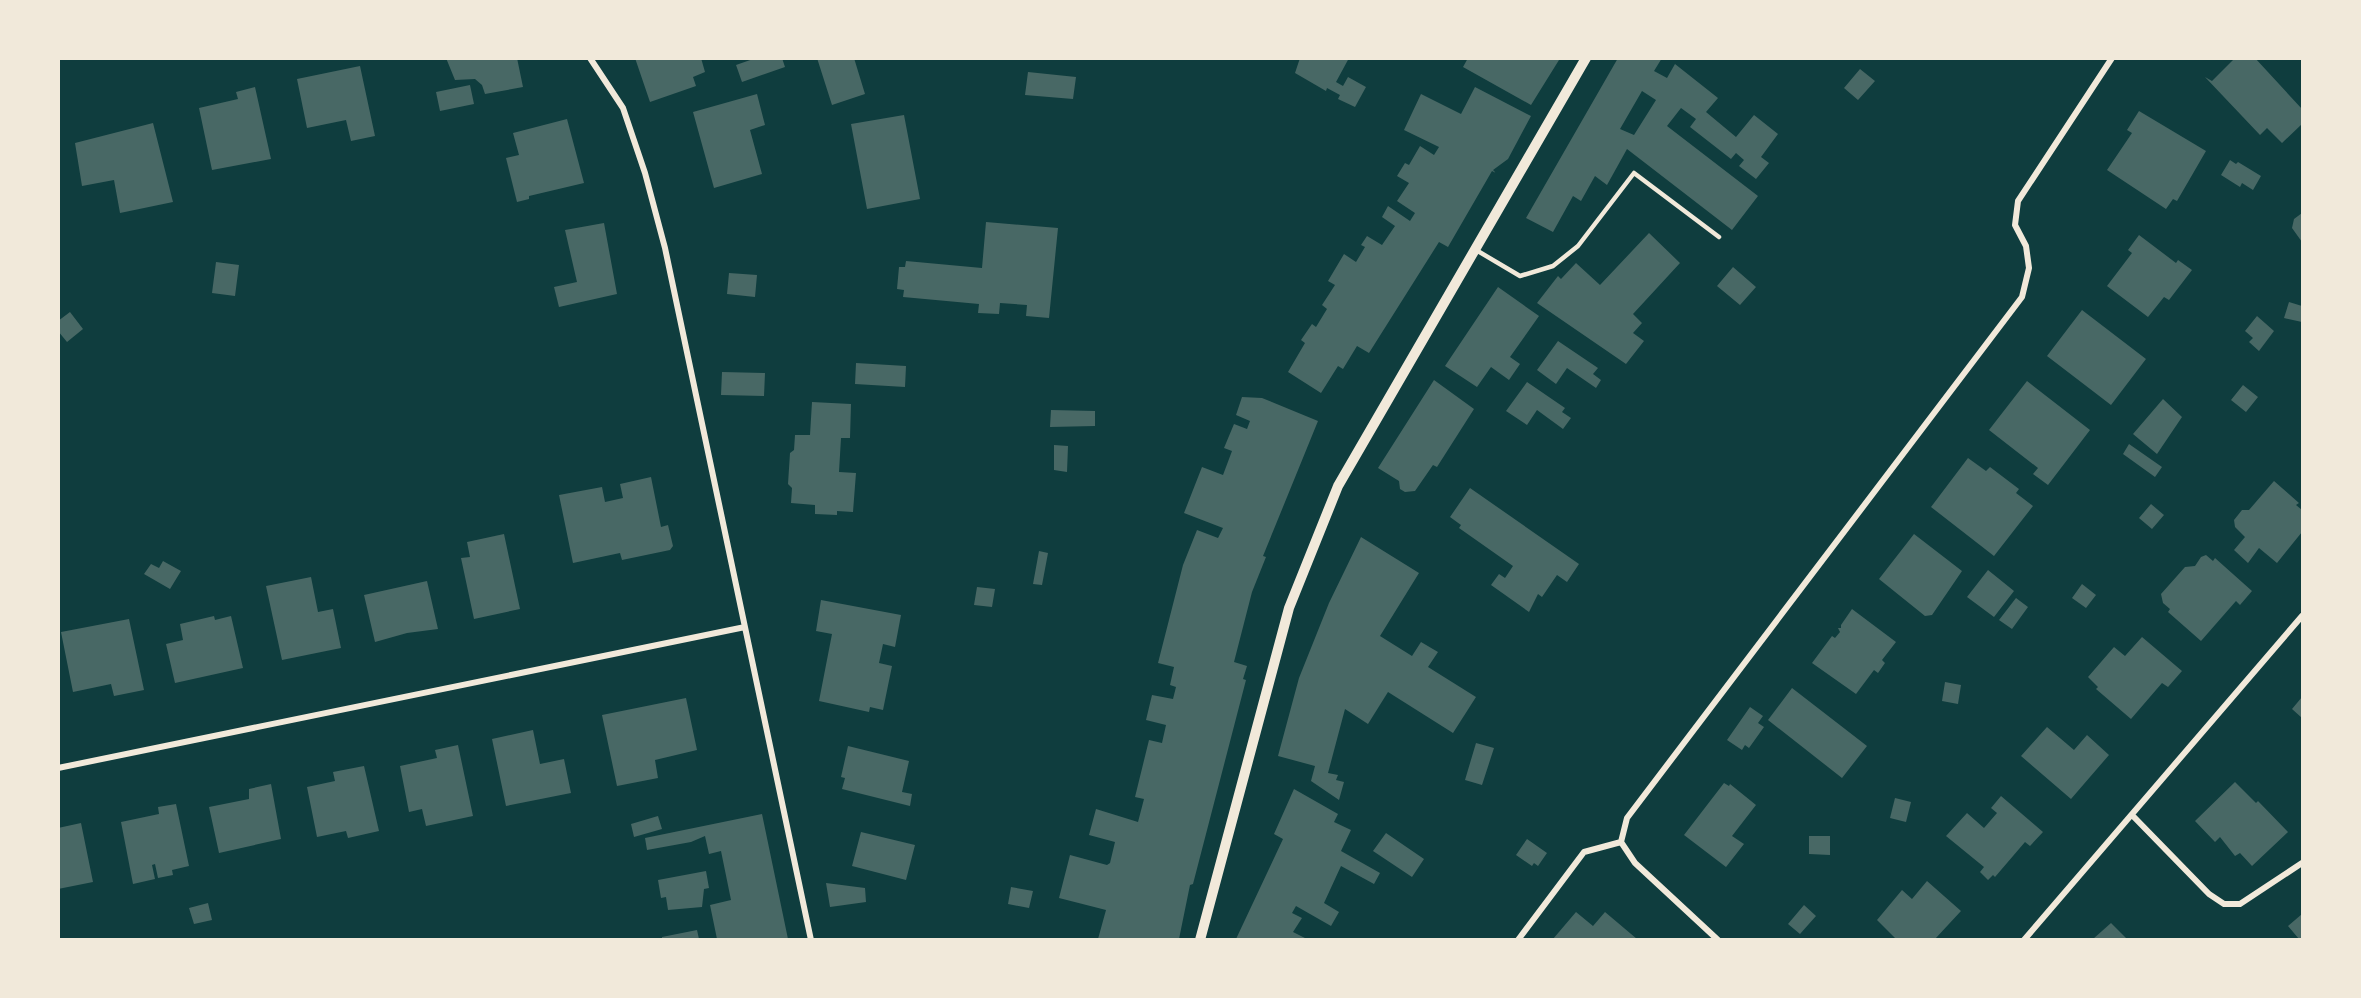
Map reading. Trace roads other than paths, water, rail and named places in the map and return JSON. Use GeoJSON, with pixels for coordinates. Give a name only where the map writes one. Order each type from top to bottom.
{"type":"FeatureCollection","features":[{"type":"Feature","properties":{"kind":"street"},"geometry":{"type":"LineString","coordinates":[[590,58],[623,108],[651,194],[665,248],[811,939]]}},
{"type":"Feature","properties":{"kind":"street"},"geometry":{"type":"LineString","coordinates":[[1200,939],[1288,608],[1338,486],[1586,58]]}},
{"type":"Feature","properties":{"kind":"street"},"geometry":{"type":"LineString","coordinates":[[1718,939],[1635,862],[1621,842],[1627,818],[2022,297],[2029,268],[2026,246],[2015,225],[2018,201],[2112,58]]}},
{"type":"Feature","properties":{"kind":"street"},"geometry":{"type":"LineString","coordinates":[[2024,939],[2302,616]]}},
{"type":"Feature","properties":{"kind":"street"},"geometry":{"type":"LineString","coordinates":[[58,768],[745,627]]}},
{"type":"Feature","properties":{"kind":"street"},"geometry":{"type":"LineString","coordinates":[[2132,815],[2209,894],[2224,904],[2240,904],[2302,863]]}},
{"type":"Feature","properties":{"kind":"street"},"geometry":{"type":"LineString","coordinates":[[1518,939],[1584,852],[1621,842]]}},
{"type":"Feature","properties":{"kind":"lane"},"geometry":{"type":"LineString","coordinates":[[1475,250],[1520,276],[1553,266],[1578,246],[1635,173],[1719,237]]}}]}
